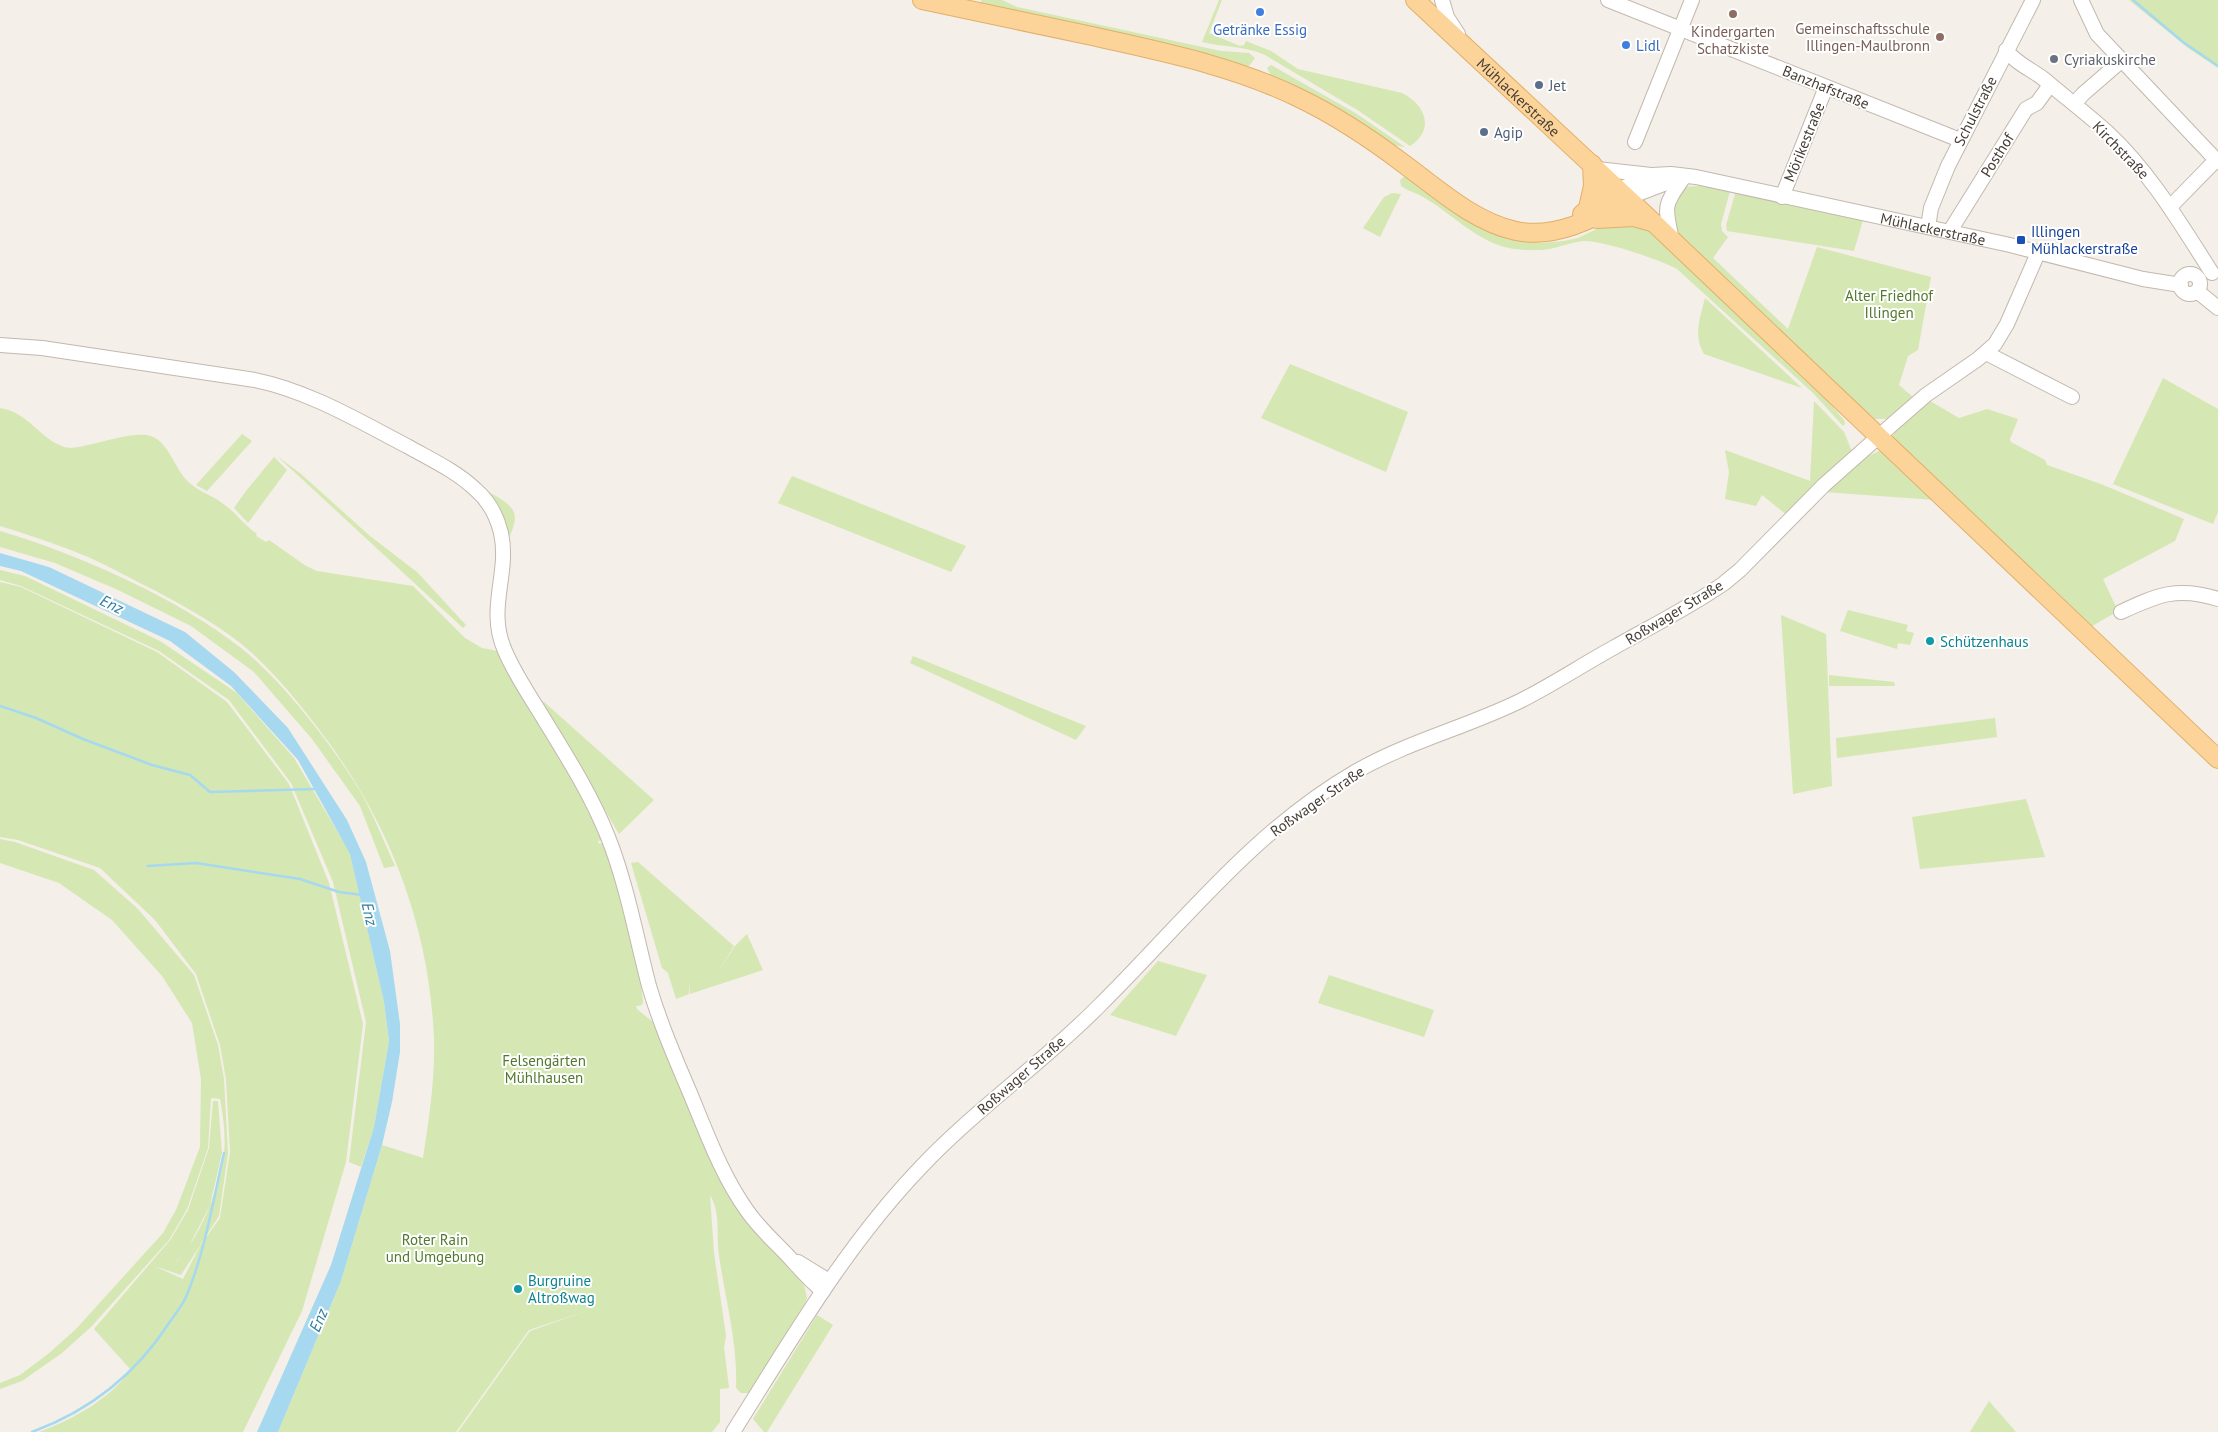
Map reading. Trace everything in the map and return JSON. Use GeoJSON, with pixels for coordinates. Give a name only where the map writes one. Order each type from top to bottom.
{"type":"FeatureCollection","features":[{"type":"Feature","properties":{"kind":"main road"},"geometry":{"type":"LineString","coordinates":[[922,0],[1163,51],[1233,70],[1283,90],[1333,116],[1369,139],[1466,209],[1499,226],[1541,233],[1555,231],[1622,194],[2218,759]]}},
{"type":"Feature","properties":{"kind":"main road","name":"Mühlackerstraße"},"geometry":{"type":"LineString","coordinates":[[1421,2],[1622,194]]}},
{"type":"Feature","properties":{"kind":"main road"},"geometry":{"type":"LineString","coordinates":[[1583,217],[1594,186],[1594,167]]}},
{"type":"Feature","properties":{"kind":"main road"},"geometry":{"type":"LineString","coordinates":[[1583,217],[1634,217],[1653,222]]}},
{"type":"Feature","properties":{"kind":"street"},"geometry":{"type":"LineString","coordinates":[[1442,0],[1447,17],[1467,47]]}},
{"type":"Feature","properties":{"kind":"street","name":"Banzhafstraße"},"geometry":{"type":"LineString","coordinates":[[1608,0],[1960,140]]}},
{"type":"Feature","properties":{"kind":"street"},"geometry":{"type":"LineString","coordinates":[[1635,142],[1692,0]]}},
{"type":"Feature","properties":{"kind":"street","name":"Schulstraße"},"geometry":{"type":"LineString","coordinates":[[1928,227],[1935,196],[1960,140],[2033,0]]}},
{"type":"Feature","properties":{"kind":"street"},"geometry":{"type":"LineString","coordinates":[[2081,0],[2097,34],[2217,161],[2170,207]]}},
{"type":"Feature","properties":{"kind":"street","name":"Kirchstraße"},"geometry":{"type":"LineString","coordinates":[[2006,50],[2011,57],[2074,104],[2130,155],[2170,207],[2212,268]]}},
{"type":"Feature","properties":{"kind":"street"},"geometry":{"type":"LineString","coordinates":[[2074,104],[2082,94],[2121,61]]}},
{"type":"Feature","properties":{"kind":"street","name":"Posthof"},"geometry":{"type":"LineString","coordinates":[[1950,232],[2026,109],[2037,103],[2050,85]]}},
{"type":"Feature","properties":{"kind":"street","name":"Mörikestraße"},"geometry":{"type":"LineString","coordinates":[[1782,197],[1826,87]]}},
{"type":"Feature","properties":{"kind":"street"},"geometry":{"type":"LineString","coordinates":[[1594,167],[1652,175]]}},
{"type":"Feature","properties":{"kind":"street","name":"Mühlackerstraße"},"geometry":{"type":"LineString","coordinates":[[1622,194],[1652,175],[1671,174],[1696,177],[1950,232],[2143,279],[2181,285],[2181,280],[2187,275],[2194,275],[2198,285]]}},
{"type":"Feature","properties":{"kind":"street"},"geometry":{"type":"LineString","coordinates":[[1672,240],[1667,205],[1670,196],[1684,177]]}},
{"type":"Feature","properties":{"kind":"street","name":"Mühlackerstraße"},"geometry":{"type":"LineString","coordinates":[[1622,194],[1684,177]]}},
{"type":"Feature","properties":{"kind":"street","name":"Roßwager Straße"},"geometry":{"type":"LineString","coordinates":[[733,1432],[826,1286],[868,1228],[922,1166],[956,1132],[1099,1007],[1227,872],[1281,824],[1356,772],[1388,756],[1521,700],[1712,592],[1740,570],[1824,484],[1926,395],[1986,353],[1995,344],[2007,324],[2038,253]]}},
{"type":"Feature","properties":{"kind":"street"},"geometry":{"type":"LineString","coordinates":[[2212,268],[2198,285],[2218,308]]}},
{"type":"Feature","properties":{"kind":"street"},"geometry":{"type":"LineString","coordinates":[[0,345],[42,348],[271,384],[327,406],[395,440],[448,469],[484,497],[498,520],[504,550],[496,612],[503,647],[518,676],[584,786],[608,838],[625,887],[660,1020],[716,1155],[733,1189],[749,1213],[790,1259],[826,1286]]}},
{"type":"Feature","properties":{"kind":"street"},"geometry":{"type":"LineString","coordinates":[[1986,353],[2072,397]]}},
{"type":"Feature","properties":{"kind":"street"},"geometry":{"type":"LineString","coordinates":[[2121,612],[2168,592],[2192,592],[2218,599]]}},
{"type":"Feature","properties":{"kind":"green space"},"geometry":{"type":"Polygon","coordinates":[[[981,0],[1002,0],[1017,7],[1221,51],[1249,53],[1255,58],[1249,66],[1240,65],[982,5],[981,0]]]}},
{"type":"Feature","properties":{"kind":"green space"},"geometry":{"type":"Polygon","coordinates":[[[1219,0],[1222,0],[1209,33],[1240,46],[1244,45],[1246,41],[1271,51],[1298,69],[1402,93],[1417,104],[1422,111],[1425,125],[1423,133],[1410,146],[1359,111],[1265,55],[1242,48],[1202,42],[1219,0]]]}},
{"type":"Feature","properties":{"kind":"green space"},"geometry":{"type":"Polygon","coordinates":[[[2129,0],[2218,0],[2218,68],[2188,48],[2129,0]]]}},
{"type":"Feature","properties":{"kind":"green space"},"geometry":{"type":"Polygon","coordinates":[[[1271,65],[1357,114],[1405,147],[1381,138],[1335,108],[1271,76],[1267,68],[1271,65]]]}},
{"type":"Feature","properties":{"kind":"green space"},"geometry":{"type":"Polygon","coordinates":[[[1406,175],[1510,238],[1542,243],[1564,241],[1578,238],[1613,221],[1648,229],[1816,387],[1844,420],[1845,424],[1843,426],[1813,393],[1677,269],[1632,252],[1595,242],[1581,241],[1554,248],[1527,250],[1514,249],[1490,242],[1425,198],[1401,186],[1400,180],[1406,175]]]}},
{"type":"Feature","properties":{"kind":"green space","name":"Alter Friedhof Illingen"},"geometry":{"type":"Polygon","coordinates":[[[1706,185],[1730,191],[1721,224],[1722,231],[1728,237],[1713,258],[1788,329],[1817,247],[1931,277],[1918,350],[1908,356],[1899,385],[1913,397],[1889,419],[1875,419],[1858,404],[1847,398],[1679,234],[1672,224],[1673,198],[1685,187],[1706,185]]]}},
{"type":"Feature","properties":{"kind":"green space"},"geometry":{"type":"Polygon","coordinates":[[[1736,191],[1785,204],[1863,220],[1854,251],[1727,231],[1726,225],[1736,191]]]}},
{"type":"Feature","properties":{"kind":"green space"},"geometry":{"type":"Polygon","coordinates":[[[1392,193],[1401,194],[1380,237],[1363,228],[1384,197],[1392,193]]]}},
{"type":"Feature","properties":{"kind":"green space"},"geometry":{"type":"Polygon","coordinates":[[[1705,298],[1802,388],[1704,354],[1698,334],[1705,298]]]}},
{"type":"Feature","properties":{"kind":"green space"},"geometry":{"type":"Polygon","coordinates":[[[1290,364],[1408,412],[1386,472],[1261,418],[1290,364]]]}},
{"type":"Feature","properties":{"kind":"green space"},"geometry":{"type":"Polygon","coordinates":[[[2163,378],[2218,409],[2218,512],[2213,524],[2113,484],[2163,378]]]}},
{"type":"Feature","properties":{"kind":"green space"},"geometry":{"type":"Polygon","coordinates":[[[1814,401],[1844,432],[1853,454],[1788,516],[1762,495],[1756,506],[1725,499],[1729,472],[1725,450],[1810,481],[1814,401]]]}},
{"type":"Feature","properties":{"kind":"green space"},"geometry":{"type":"Polygon","coordinates":[[[1930,401],[1959,418],[1987,409],[2018,419],[2010,439],[2011,442],[2045,460],[2047,465],[2101,484],[2184,519],[2175,541],[2103,579],[2118,611],[2089,628],[1894,443],[1893,436],[1895,430],[1930,401]]]}},
{"type":"Feature","properties":{"kind":"green space","name":"Felsengärten Mühlhausen"},"geometry":{"type":"Polygon","coordinates":[[[0,408],[10,410],[26,420],[47,438],[64,447],[79,447],[125,436],[146,435],[153,437],[168,451],[187,481],[230,509],[257,534],[256,536],[266,542],[269,540],[306,566],[317,571],[413,586],[465,638],[482,648],[498,651],[585,801],[603,840],[598,841],[599,844],[603,842],[614,870],[640,975],[643,1002],[642,1005],[636,1006],[637,1009],[654,1023],[719,1178],[744,1218],[804,1285],[807,1298],[802,1312],[750,1393],[741,1393],[736,1388],[735,1354],[719,1255],[717,1216],[710,1195],[714,1253],[726,1336],[724,1347],[729,1388],[720,1389],[720,1422],[712,1432],[458,1432],[530,1331],[589,1310],[529,1330],[456,1432],[278,1432],[341,1281],[382,1145],[423,1158],[433,1085],[434,1040],[431,998],[414,916],[402,877],[386,839],[367,802],[321,732],[293,696],[262,662],[219,628],[188,608],[156,591],[88,557],[0,526],[0,408]]]}},
{"type":"Feature","properties":{"kind":"green space"},"geometry":{"type":"Polygon","coordinates":[[[242,434],[252,441],[207,491],[196,485],[242,434]]]}},
{"type":"Feature","properties":{"kind":"green space"},"geometry":{"type":"Polygon","coordinates":[[[1879,451],[1885,453],[1935,500],[1824,492],[1860,460],[1879,451]]]}},
{"type":"Feature","properties":{"kind":"green space"},"geometry":{"type":"Polygon","coordinates":[[[277,456],[301,474],[370,536],[417,572],[466,625],[463,628],[277,456]]]}},
{"type":"Feature","properties":{"kind":"green space"},"geometry":{"type":"Polygon","coordinates":[[[274,457],[287,470],[248,523],[234,508],[274,457]]]}},
{"type":"Feature","properties":{"kind":"green space"},"geometry":{"type":"Polygon","coordinates":[[[792,476],[966,546],[951,572],[778,503],[792,476]]]}},
{"type":"Feature","properties":{"kind":"green space"},"geometry":{"type":"Polygon","coordinates":[[[485,490],[506,503],[514,514],[513,528],[504,550],[485,490]]]}},
{"type":"Feature","properties":{"kind":"green space"},"geometry":{"type":"Polygon","coordinates":[[[0,531],[62,552],[126,579],[187,612],[241,648],[292,698],[341,761],[365,800],[395,866],[384,868],[360,806],[312,739],[254,672],[191,626],[118,590],[55,563],[0,547],[0,531]]]}},
{"type":"Feature","properties":{"kind":"green space"},"geometry":{"type":"Polygon","coordinates":[[[0,570],[25,576],[160,641],[237,693],[294,758],[350,853],[384,1002],[389,1041],[374,1127],[361,1167],[349,1162],[366,1022],[333,882],[291,783],[229,700],[159,651],[21,586],[0,580],[0,570]]]}},
{"type":"Feature","properties":{"kind":"green space"},"geometry":{"type":"Polygon","coordinates":[[[0,582],[21,587],[157,652],[227,702],[289,784],[329,883],[363,1024],[346,1162],[302,1311],[243,1432],[39,1432],[65,1421],[90,1407],[112,1391],[131,1370],[94,1329],[171,1239],[188,1210],[209,1148],[213,1101],[218,1101],[222,1153],[210,1204],[219,1180],[225,1146],[220,1099],[211,1098],[208,1148],[187,1209],[169,1240],[91,1327],[62,1353],[22,1381],[0,1389],[0,1383],[20,1375],[48,1354],[76,1329],[163,1233],[176,1210],[200,1147],[201,1079],[192,1023],[162,976],[112,920],[59,883],[0,863],[0,839],[15,842],[94,870],[138,909],[194,975],[218,1045],[224,1079],[228,1153],[219,1216],[181,1275],[154,1266],[183,1279],[200,1246],[220,1218],[230,1152],[226,1080],[220,1045],[196,974],[155,920],[100,868],[18,840],[0,837],[0,582]]]}},
{"type":"Feature","properties":{"kind":"green space"},"geometry":{"type":"Polygon","coordinates":[[[1848,610],[1908,625],[1906,631],[1914,633],[1910,645],[1898,643],[1897,649],[1840,631],[1848,610]]]}},
{"type":"Feature","properties":{"kind":"green space"},"geometry":{"type":"Polygon","coordinates":[[[1781,615],[1826,634],[1832,786],[1793,794],[1781,615]]]}},
{"type":"Feature","properties":{"kind":"green space"},"geometry":{"type":"Polygon","coordinates":[[[913,656],[1086,726],[1076,740],[910,663],[913,656]]]}},
{"type":"Feature","properties":{"kind":"green space"},"geometry":{"type":"Polygon","coordinates":[[[1829,675],[1894,682],[1895,686],[1829,686],[1829,675]]]}},
{"type":"Feature","properties":{"kind":"green space"},"geometry":{"type":"Polygon","coordinates":[[[544,702],[654,800],[619,834],[541,703],[544,702]]]}},
{"type":"Feature","properties":{"kind":"green space"},"geometry":{"type":"Polygon","coordinates":[[[1995,718],[1997,737],[1837,758],[1836,738],[1995,718]]]}},
{"type":"Feature","properties":{"kind":"green space"},"geometry":{"type":"Polygon","coordinates":[[[2026,799],[2045,857],[1920,869],[1912,817],[2026,799]]]}},
{"type":"Feature","properties":{"kind":"green space"},"geometry":{"type":"Polygon","coordinates":[[[638,862],[734,946],[718,972],[735,946],[747,934],[763,970],[690,994],[690,983],[689,994],[676,999],[668,973],[662,968],[631,863],[638,862]]]}},
{"type":"Feature","properties":{"kind":"green space"},"geometry":{"type":"Polygon","coordinates":[[[1158,961],[1207,975],[1176,1036],[1110,1015],[1158,961]]]}},
{"type":"Feature","properties":{"kind":"green space"},"geometry":{"type":"Polygon","coordinates":[[[1329,975],[1434,1010],[1424,1037],[1318,1003],[1329,975]]]}},
{"type":"Feature","properties":{"kind":"green space"},"geometry":{"type":"Polygon","coordinates":[[[817,1315],[833,1325],[767,1432],[764,1432],[753,1419],[817,1315]]]}},
{"type":"Feature","properties":{"kind":"green space"},"geometry":{"type":"Polygon","coordinates":[[[1989,1401],[2016,1432],[1970,1432],[1989,1401]]]}},
{"type":"Feature","properties":{"kind":"water","name":"Enz"},"geometry":{"type":"Polygon","coordinates":[[[0,553],[49,567],[185,632],[234,672],[288,728],[347,820],[366,862],[390,951],[400,1024],[400,1052],[392,1102],[382,1145],[341,1281],[278,1432],[257,1432],[331,1265],[374,1127],[389,1041],[384,1002],[350,854],[298,760],[231,686],[170,641],[21,571],[0,566],[0,553]]]}},
{"type":"Feature","properties":{"kind":"waterway"},"geometry":{"type":"LineString","coordinates":[[2133,0],[2183,42],[2218,66]]}},
{"type":"Feature","properties":{"kind":"waterway"},"geometry":{"type":"LineString","coordinates":[[0,706],[36,718],[83,739],[152,765],[190,775],[210,792],[315,789]]}},
{"type":"Feature","properties":{"kind":"waterway"},"geometry":{"type":"LineString","coordinates":[[148,866],[196,863],[300,879],[339,892],[362,895]]}},
{"type":"Feature","properties":{"kind":"waterway"},"geometry":{"type":"LineString","coordinates":[[32,1432],[73,1413],[110,1389],[142,1359],[178,1310],[193,1280],[208,1226],[224,1153]]}},
{"type":"Feature","properties":{"kind":"place","name":"Getränke Essig"},"geometry":{"type":"Point","coordinates":[1260,12]}},
{"type":"Feature","properties":{"kind":"place","name":"Kindergarten Schatzkiste"},"geometry":{"type":"Point","coordinates":[1733,14]}},
{"type":"Feature","properties":{"kind":"place","name":"Gemeinschaftsschule Illingen-Maulbronn"},"geometry":{"type":"Point","coordinates":[1940,37]}},
{"type":"Feature","properties":{"kind":"place","name":"Lidl"},"geometry":{"type":"Point","coordinates":[1626,45]}},
{"type":"Feature","properties":{"kind":"place","name":"Cyriakuskirche"},"geometry":{"type":"Point","coordinates":[2054,59]}},
{"type":"Feature","properties":{"kind":"place","name":"Jet"},"geometry":{"type":"Point","coordinates":[1539,85]}},
{"type":"Feature","properties":{"kind":"place","name":"Agip"},"geometry":{"type":"Point","coordinates":[1484,132]}},
{"type":"Feature","properties":{"kind":"place","name":"Illingen Mühlackerstraße"},"geometry":{"type":"Point","coordinates":[2021,240]}},
{"type":"Feature","properties":{"kind":"place","name":"Schützenhaus"},"geometry":{"type":"Point","coordinates":[1930,641]}},
{"type":"Feature","properties":{"kind":"place","name":"Burgruine Altroßwag"},"geometry":{"type":"Point","coordinates":[518,1289]}},
{"type":"Feature","properties":{"kind":"park label","name":"Roter Rain und Umgebung"},"geometry":{"type":"Point","coordinates":[435,1248]}}]}
